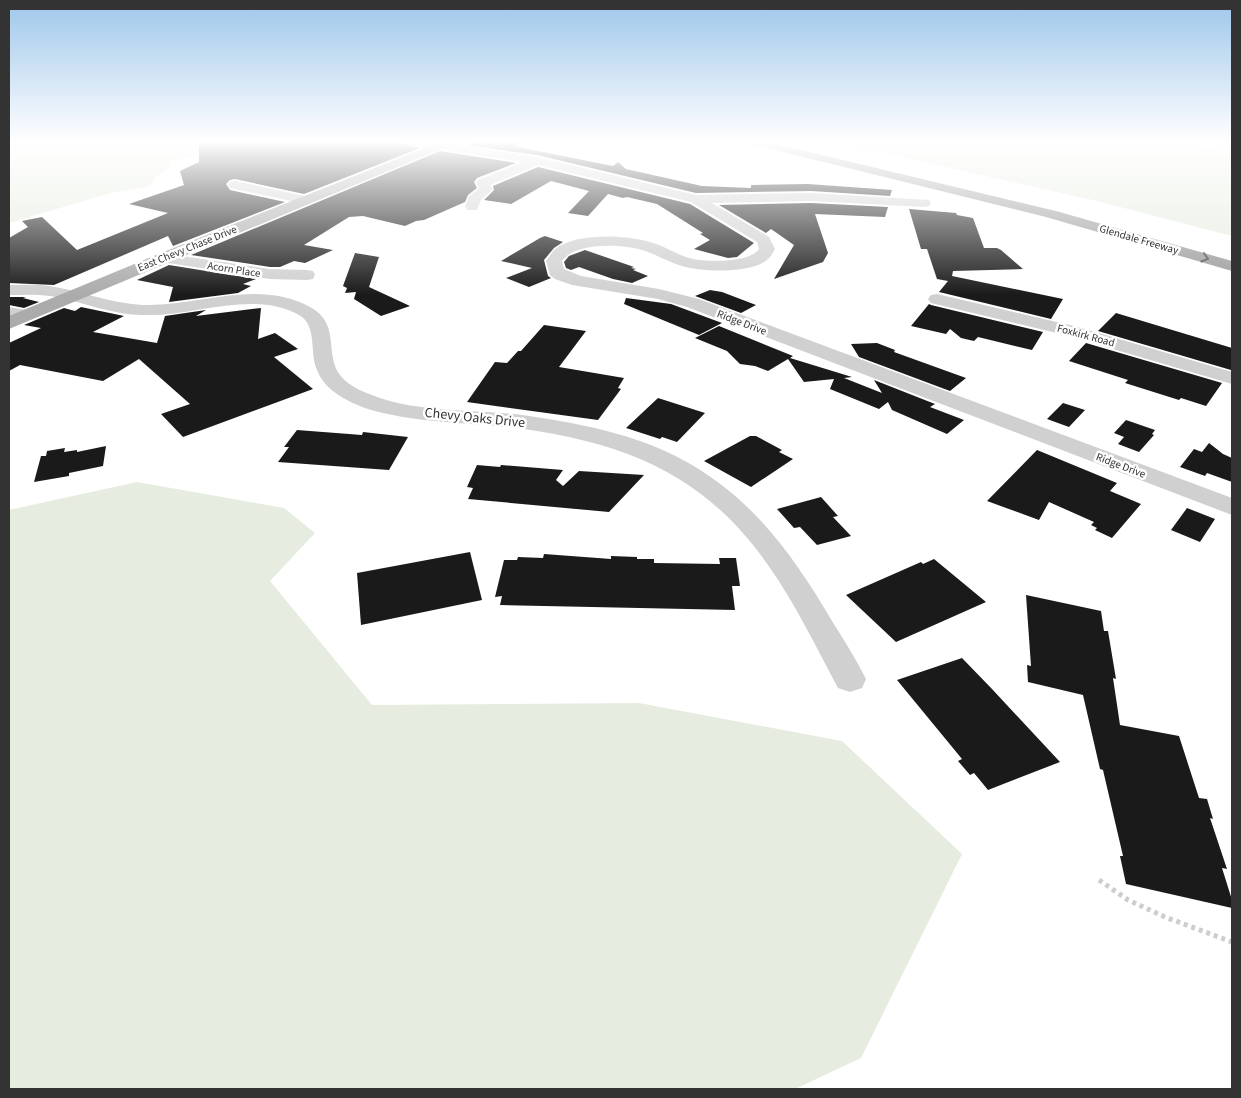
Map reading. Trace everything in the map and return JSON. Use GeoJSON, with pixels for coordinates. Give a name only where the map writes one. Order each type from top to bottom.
{"type":"FeatureCollection","features":[{"type":"Feature","properties":{"kind":"highway"},"geometry":{"type":"LineString","coordinates":[[959,193],[1091,233],[1232,281]]}},
{"type":"Feature","properties":{"kind":"highway","name":"Glendale Freeway"},"geometry":{"type":"LineString","coordinates":[[967,193],[1115,231],[1232,266]]}},
{"type":"Feature","properties":{"kind":"highway"},"geometry":{"type":"LineString","coordinates":[[1044,198],[1072,206]]}},
{"type":"Feature","properties":{"kind":"main road","name":"East Chevy Chase Drive"},"geometry":{"type":"LineString","coordinates":[[9,323],[322,193]]}},
{"type":"Feature","properties":{"kind":"street"},"geometry":{"type":"LineString","coordinates":[[273,193],[305,200]]}},
{"type":"Feature","properties":{"kind":"street"},"geometry":{"type":"LineString","coordinates":[[472,207],[474,199],[481,193]]}},
{"type":"Feature","properties":{"kind":"street"},"geometry":{"type":"LineString","coordinates":[[672,193],[696,199],[810,197],[924,203]]}},
{"type":"Feature","properties":{"kind":"street","name":"Ridge Drive"},"geometry":{"type":"LineString","coordinates":[[696,199],[764,240],[767,245],[764,254],[740,264],[710,266],[681,261],[641,244],[597,242],[575,246],[560,252],[554,261],[556,271],[578,281],[659,294],[693,302],[1232,507]]}},
{"type":"Feature","properties":{"kind":"street","name":"Acorn Place"},"geometry":{"type":"LineString","coordinates":[[162,258],[270,274],[307,275]]}},
{"type":"Feature","properties":{"kind":"street","name":"Chevy Oaks Drive"},"geometry":{"type":"LineString","coordinates":[[9,290],[47,290],[139,310],[187,307],[246,299],[274,300],[290,304],[308,312],[318,324],[327,371],[339,386],[354,395],[377,404],[401,410],[523,422],[586,434],[611,440],[651,454],[677,466],[714,491],[755,530],[790,576],[844,669]]}},
{"type":"Feature","properties":{"kind":"street","name":"Foxkirk Road"},"geometry":{"type":"LineString","coordinates":[[937,299],[1071,330],[1232,378]]}},
{"type":"Feature","properties":{"kind":"street"},"geometry":{"type":"LineString","coordinates":[[9,312],[27,315]]}},
{"type":"Feature","properties":{"kind":"path"},"geometry":{"type":"LineString","coordinates":[[1099,880],[1128,900],[1165,917],[1232,942]]}},
{"type":"Feature","properties":{"kind":"shaded area"},"geometry":{"type":"Polygon","coordinates":[[[9,193],[110,193],[9,223],[9,193]]]}},
{"type":"Feature","properties":{"kind":"shaded area"},"geometry":{"type":"Polygon","coordinates":[[[1062,193],[1232,193],[1232,236],[1062,193]]]}},
{"type":"Feature","properties":{"kind":"shaded area"},"geometry":{"type":"Polygon","coordinates":[[[137,482],[284,508],[315,533],[270,581],[372,705],[639,703],[842,741],[962,854],[861,1058],[795,1089],[9,1089],[9,510],[137,482]]]}},
{"type":"Feature","properties":{"kind":"building"},"geometry":{"type":"Polygon","coordinates":[[[160,193],[245,193],[285,202],[173,246],[168,236],[54,285],[9,283],[9,238],[28,227],[22,221],[42,217],[77,250],[168,213],[129,204],[160,193]]]}},
{"type":"Feature","properties":{"kind":"building"},"geometry":{"type":"Polygon","coordinates":[[[339,193],[470,193],[465,202],[405,226],[363,216],[349,217],[304,245],[333,250],[305,263],[294,261],[280,267],[270,267],[191,255],[339,193]]]}},
{"type":"Feature","properties":{"kind":"building"},"geometry":{"type":"Polygon","coordinates":[[[491,193],[530,193],[511,204],[484,200],[491,193]]]}},
{"type":"Feature","properties":{"kind":"building"},"geometry":{"type":"Polygon","coordinates":[[[587,193],[646,193],[690,204],[754,243],[737,257],[728,258],[694,249],[710,240],[700,234],[703,233],[657,204],[627,197],[623,198],[608,194],[588,216],[568,213],[587,193]]]}},
{"type":"Feature","properties":{"kind":"building"},"geometry":{"type":"Polygon","coordinates":[[[846,193],[891,193],[890,196],[846,193]]]}},
{"type":"Feature","properties":{"kind":"building"},"geometry":{"type":"Polygon","coordinates":[[[811,203],[888,207],[885,217],[815,214],[828,253],[823,262],[774,279],[794,245],[771,229],[766,233],[719,205],[811,203]]]}},
{"type":"Feature","properties":{"kind":"building"},"geometry":{"type":"Polygon","coordinates":[[[909,209],[956,213],[957,215],[973,218],[984,248],[997,248],[1001,250],[1023,269],[953,271],[952,276],[1063,299],[1051,319],[939,292],[948,281],[937,279],[927,249],[921,249],[909,209]]]}},
{"type":"Feature","properties":{"kind":"building"},"geometry":{"type":"Polygon","coordinates":[[[545,236],[563,242],[554,248],[544,260],[548,276],[551,278],[529,287],[506,278],[532,268],[501,261],[545,236]]]}},
{"type":"Feature","properties":{"kind":"building"},"geometry":{"type":"Polygon","coordinates":[[[585,250],[634,267],[631,268],[648,276],[632,283],[613,279],[579,267],[571,270],[566,268],[564,262],[569,256],[585,250]]]}},
{"type":"Feature","properties":{"kind":"building"},"geometry":{"type":"Polygon","coordinates":[[[355,253],[379,257],[369,287],[410,306],[381,316],[354,299],[356,292],[345,293],[347,288],[343,286],[355,253]]]}},
{"type":"Feature","properties":{"kind":"building"},"geometry":{"type":"Polygon","coordinates":[[[169,265],[256,279],[243,284],[251,286],[238,293],[169,302],[173,287],[137,280],[169,265]]]}},
{"type":"Feature","properties":{"kind":"building"},"geometry":{"type":"Polygon","coordinates":[[[710,290],[722,292],[756,305],[741,313],[695,296],[710,290]]]}},
{"type":"Feature","properties":{"kind":"building"},"geometry":{"type":"Polygon","coordinates":[[[9,297],[26,297],[23,298],[39,302],[24,308],[9,305],[9,297]]]}},
{"type":"Feature","properties":{"kind":"building"},"geometry":{"type":"Polygon","coordinates":[[[626,298],[671,304],[722,323],[699,335],[624,304],[626,298]]]}},
{"type":"Feature","properties":{"kind":"building"},"geometry":{"type":"Polygon","coordinates":[[[929,304],[1043,332],[1032,350],[978,337],[974,341],[961,338],[950,329],[946,334],[911,326],[929,304]]]}},
{"type":"Feature","properties":{"kind":"building"},"geometry":{"type":"Polygon","coordinates":[[[81,307],[124,316],[93,332],[157,343],[165,316],[206,310],[196,316],[261,308],[258,339],[275,333],[298,349],[274,357],[313,389],[183,437],[161,414],[190,404],[139,359],[103,381],[20,365],[9,371],[9,343],[41,328],[24,325],[64,308],[75,311],[81,307]]]}},
{"type":"Feature","properties":{"kind":"building"},"geometry":{"type":"Polygon","coordinates":[[[1116,313],[1232,348],[1232,368],[1231,370],[1098,331],[1116,313]]]}},
{"type":"Feature","properties":{"kind":"building"},"geometry":{"type":"Polygon","coordinates":[[[544,325],[586,331],[559,367],[624,378],[618,388],[621,389],[598,420],[467,402],[495,362],[507,363],[518,351],[521,351],[544,325]]]}},
{"type":"Feature","properties":{"kind":"building"},"geometry":{"type":"Polygon","coordinates":[[[719,326],[793,356],[790,358],[852,377],[844,378],[882,393],[874,380],[935,404],[930,407],[964,420],[947,434],[892,410],[888,402],[879,409],[830,389],[834,379],[804,382],[788,359],[768,371],[755,366],[740,364],[727,351],[695,338],[719,326]]]}},
{"type":"Feature","properties":{"kind":"building"},"geometry":{"type":"Polygon","coordinates":[[[877,343],[895,350],[894,352],[966,378],[950,391],[859,357],[851,344],[877,343]]]}},
{"type":"Feature","properties":{"kind":"building"},"geometry":{"type":"Polygon","coordinates":[[[1086,343],[1222,383],[1206,406],[1181,398],[1179,400],[1125,383],[1128,380],[1069,361],[1086,343]]]}},
{"type":"Feature","properties":{"kind":"building"},"geometry":{"type":"Polygon","coordinates":[[[658,398],[705,413],[677,442],[662,437],[660,439],[626,428],[658,398]]]}},
{"type":"Feature","properties":{"kind":"building"},"geometry":{"type":"Polygon","coordinates":[[[1063,403],[1085,410],[1069,427],[1047,419],[1063,403]]]}},
{"type":"Feature","properties":{"kind":"building"},"geometry":{"type":"Polygon","coordinates":[[[1126,420],[1155,430],[1152,434],[1154,435],[1139,452],[1118,444],[1124,437],[1114,433],[1126,420]]]}},
{"type":"Feature","properties":{"kind":"building"},"geometry":{"type":"Polygon","coordinates":[[[297,430],[362,435],[363,432],[408,437],[389,470],[278,462],[289,447],[284,447],[297,430]]]}},
{"type":"Feature","properties":{"kind":"building"},"geometry":{"type":"Polygon","coordinates":[[[750,436],[756,436],[782,450],[779,452],[793,459],[751,487],[704,461],[750,436]]]}},
{"type":"Feature","properties":{"kind":"building"},"geometry":{"type":"Polygon","coordinates":[[[1209,443],[1223,454],[1232,458],[1232,482],[1207,473],[1205,476],[1180,467],[1194,449],[1202,452],[1209,443]]]}},
{"type":"Feature","properties":{"kind":"building"},"geometry":{"type":"Polygon","coordinates":[[[106,446],[103,466],[69,473],[69,476],[34,482],[41,456],[46,456],[47,451],[65,448],[64,452],[77,450],[77,452],[106,446]]]}},
{"type":"Feature","properties":{"kind":"building"},"geometry":{"type":"Polygon","coordinates":[[[1037,450],[1117,483],[1110,491],[1141,504],[1112,538],[1095,530],[1097,528],[1091,525],[1094,522],[1049,502],[1039,520],[987,501],[1037,450]]]}},
{"type":"Feature","properties":{"kind":"building"},"geometry":{"type":"Polygon","coordinates":[[[477,465],[563,470],[556,480],[563,486],[579,471],[644,475],[609,512],[468,499],[473,488],[467,487],[477,465]]]}},
{"type":"Feature","properties":{"kind":"building"},"geometry":{"type":"Polygon","coordinates":[[[821,497],[838,516],[833,517],[851,536],[817,545],[800,527],[794,528],[777,509],[821,497]]]}},
{"type":"Feature","properties":{"kind":"building"},"geometry":{"type":"Polygon","coordinates":[[[1187,508],[1215,519],[1200,542],[1171,530],[1187,508]]]}},
{"type":"Feature","properties":{"kind":"building"},"geometry":{"type":"Polygon","coordinates":[[[470,552],[482,600],[361,625],[357,573],[470,552]]]}},
{"type":"Feature","properties":{"kind":"building"},"geometry":{"type":"Polygon","coordinates":[[[544,554],[611,559],[611,556],[637,557],[637,559],[654,559],[654,563],[720,564],[719,558],[736,558],[740,586],[732,586],[735,610],[500,605],[502,596],[495,597],[504,560],[517,560],[518,557],[543,558],[544,554]]]}},
{"type":"Feature","properties":{"kind":"building"},"geometry":{"type":"Polygon","coordinates":[[[934,559],[986,602],[896,642],[846,595],[921,562],[923,564],[934,559]]]}},
{"type":"Feature","properties":{"kind":"building"},"geometry":{"type":"Polygon","coordinates":[[[1026,595],[1101,611],[1104,631],[1108,631],[1116,679],[1113,678],[1120,725],[1179,736],[1199,798],[1207,799],[1213,819],[1210,818],[1227,869],[1222,868],[1232,900],[1232,908],[1126,884],[1120,856],[1123,856],[1083,695],[1028,682],[1027,665],[1031,666],[1026,595]]]}},
{"type":"Feature","properties":{"kind":"building"},"geometry":{"type":"Polygon","coordinates":[[[962,658],[1060,762],[988,790],[974,773],[970,775],[958,761],[962,759],[897,680],[962,658]]]}}]}
